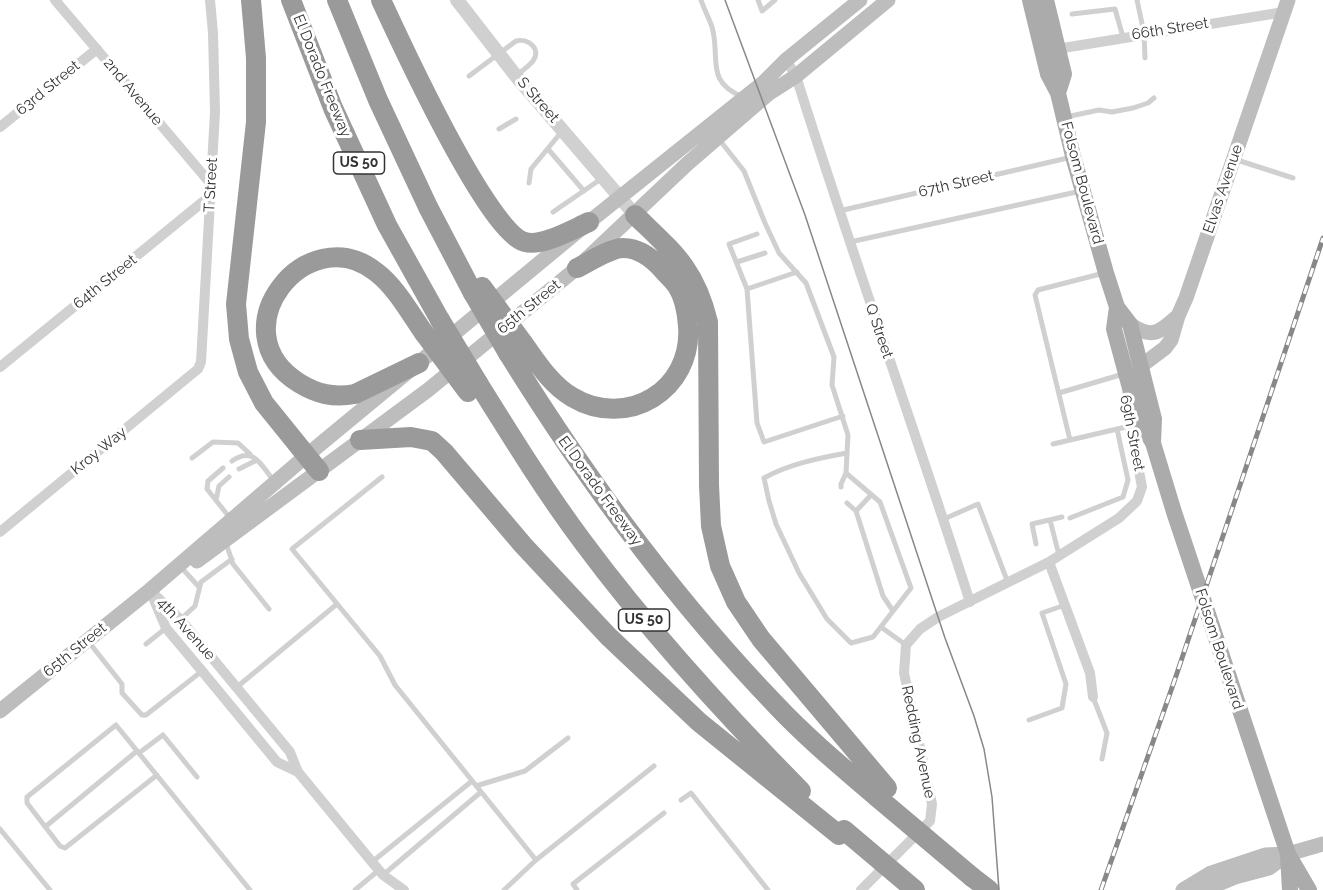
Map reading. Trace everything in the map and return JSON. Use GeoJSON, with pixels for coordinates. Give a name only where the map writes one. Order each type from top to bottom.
{"type":"FeatureCollection","features":[{"type":"Feature","properties":{"kind":"highway"},"geometry":{"type":"LineString","coordinates":[[251,0],[256,58],[256,122],[236,304],[239,339],[248,372],[264,403],[320,471]]}},
{"type":"Feature","properties":{"kind":"highway","name":"El Dorado Freeway"},"geometry":{"type":"LineString","coordinates":[[291,0],[333,108],[387,225],[440,320],[473,387],[583,543],[659,639],[730,718],[842,833]]}},
{"type":"Feature","properties":{"kind":"highway","name":"El Dorado Freeway"},"geometry":{"type":"LineString","coordinates":[[337,0],[378,100],[428,207],[515,348],[555,428],[634,541],[714,638],[777,706],[882,793]]}},
{"type":"Feature","properties":{"kind":"highway"},"geometry":{"type":"LineString","coordinates":[[381,0],[429,101],[476,185],[511,234],[522,242],[541,242],[589,222]]}},
{"type":"Feature","properties":{"kind":"highway"},"geometry":{"type":"LineString","coordinates":[[635,215],[675,254],[691,274],[702,297],[708,322],[711,526],[720,566],[736,602],[768,647],[882,793],[989,890]]}},
{"type":"Feature","properties":{"kind":"highway"},"geometry":{"type":"LineString","coordinates":[[515,348],[561,389],[580,402],[596,407],[624,408],[641,404],[656,397],[669,386],[683,360],[688,343],[687,314],[678,287],[653,259],[632,249],[621,248],[577,267]]}},
{"type":"Feature","properties":{"kind":"highway"},"geometry":{"type":"LineString","coordinates":[[419,363],[355,394],[324,395],[296,381],[278,363],[267,340],[265,324],[274,294],[291,274],[318,261],[340,259],[355,261],[375,271],[386,280],[424,333],[473,387]]}},
{"type":"Feature","properties":{"kind":"highway"},"geometry":{"type":"LineString","coordinates":[[360,440],[411,437],[432,441],[523,545],[608,636],[699,722],[914,890]]}},
{"type":"Feature","properties":{"kind":"main road","name":"65th Street"},"geometry":{"type":"LineString","coordinates":[[181,567],[306,456],[589,222],[764,82],[786,60],[860,0]]}},
{"type":"Feature","properties":{"kind":"main road","name":"65th Street"},"geometry":{"type":"LineString","coordinates":[[0,711],[150,590],[181,567],[225,540],[428,390],[577,267],[687,164],[768,94],[796,76],[888,0]]}},
{"type":"Feature","properties":{"kind":"main road","name":"Folsom Boulevard"},"geometry":{"type":"LineString","coordinates":[[1030,0],[1048,74],[1058,93],[1073,156],[1117,307],[1138,418],[1153,443],[1288,854],[1309,890]]}},
{"type":"Feature","properties":{"kind":"main road","name":"Folsom Boulevard"},"geometry":{"type":"LineString","coordinates":[[1046,0],[1064,74],[1058,93]]}},
{"type":"Feature","properties":{"kind":"main road","name":"Elvas Avenue"},"geometry":{"type":"LineString","coordinates":[[1141,366],[1165,348],[1172,339],[1286,6]]}},
{"type":"Feature","properties":{"kind":"main road"},"geometry":{"type":"LineString","coordinates":[[1122,327],[1142,332],[1161,332],[1178,316]]}},
{"type":"Feature","properties":{"kind":"main road","name":"Folsom Boulevard"},"geometry":{"type":"LineString","coordinates":[[1122,327],[1141,366],[1154,419],[1153,443]]}},
{"type":"Feature","properties":{"kind":"main road"},"geometry":{"type":"LineString","coordinates":[[1183,890],[1211,873],[1265,855],[1288,854],[1323,844]]}},
{"type":"Feature","properties":{"kind":"main road","name":"Folsom Boulevard"},"geometry":{"type":"LineString","coordinates":[[1288,854],[1290,890]]}},
{"type":"Feature","properties":{"kind":"main road"},"geometry":{"type":"LineString","coordinates":[[1204,890],[1235,877],[1269,868],[1288,854]]}},
{"type":"Feature","properties":{"kind":"street","name":"2nd Avenue"},"geometry":{"type":"LineString","coordinates":[[55,0],[211,184]]}},
{"type":"Feature","properties":{"kind":"street","name":"T Street"},"geometry":{"type":"LineString","coordinates":[[198,369],[201,362],[215,72],[210,0]]}},
{"type":"Feature","properties":{"kind":"street","name":"S Street"},"geometry":{"type":"LineString","coordinates":[[457,0],[516,76],[635,215]]}},
{"type":"Feature","properties":{"kind":"street","name":"66th Street"},"geometry":{"type":"LineString","coordinates":[[1057,49],[1286,6]]}},
{"type":"Feature","properties":{"kind":"street","name":"63rd Street"},"geometry":{"type":"LineString","coordinates":[[0,127],[97,49]]}},
{"type":"Feature","properties":{"kind":"street","name":"Q Street"},"geometry":{"type":"LineString","coordinates":[[786,60],[796,76],[838,211],[944,519],[970,602]]}},
{"type":"Feature","properties":{"kind":"street","name":"64th Street"},"geometry":{"type":"LineString","coordinates":[[0,367],[210,196]]}},
{"type":"Feature","properties":{"kind":"street","name":"69th Street"},"geometry":{"type":"LineString","coordinates":[[970,602],[1049,562],[1119,518],[1137,501],[1142,487],[1120,375],[1122,327]]}},
{"type":"Feature","properties":{"kind":"street","name":"Kroy Way"},"geometry":{"type":"LineString","coordinates":[[0,532],[198,369]]}},
{"type":"Feature","properties":{"kind":"street"},"geometry":{"type":"LineString","coordinates":[[1049,562],[1093,681],[1093,697]]}},
{"type":"Feature","properties":{"kind":"street","name":"4th Avenue"},"geometry":{"type":"LineString","coordinates":[[150,590],[180,619],[237,687],[290,752],[298,772],[378,869],[405,890]]}},
{"type":"Feature","properties":{"kind":"street","name":"4th Avenue"},"geometry":{"type":"LineString","coordinates":[[150,590],[166,628],[277,762],[298,772]]}},
{"type":"Feature","properties":{"kind":"street"},"geometry":{"type":"LineString","coordinates":[[906,645],[920,628],[970,602]]}},
{"type":"Feature","properties":{"kind":"street","name":"Redding Avenue"},"geometry":{"type":"LineString","coordinates":[[865,889],[930,821],[932,804],[904,673],[906,645]]}},
{"type":"Feature","properties":{"kind":"lane"},"geometry":{"type":"LineString","coordinates":[[701,0],[712,28],[717,76],[733,93],[744,98]]}},
{"type":"Feature","properties":{"kind":"lane"},"geometry":{"type":"LineString","coordinates":[[758,0],[762,12],[775,0]]}},
{"type":"Feature","properties":{"kind":"lane"},"geometry":{"type":"LineString","coordinates":[[1137,0],[1145,58]]}},
{"type":"Feature","properties":{"kind":"lane"},"geometry":{"type":"LineString","coordinates":[[1072,14],[1115,9],[1123,37]]}},
{"type":"Feature","properties":{"kind":"lane"},"geometry":{"type":"LineString","coordinates":[[469,76],[516,41],[522,39],[530,41],[534,49],[533,61],[516,76]]}},
{"type":"Feature","properties":{"kind":"lane"},"geometry":{"type":"LineString","coordinates":[[1065,118],[1099,110],[1112,112],[1123,110],[1148,103],[1154,98]]}},
{"type":"Feature","properties":{"kind":"lane"},"geometry":{"type":"LineString","coordinates":[[499,129],[516,119]]}},
{"type":"Feature","properties":{"kind":"lane"},"geometry":{"type":"LineString","coordinates":[[530,183],[531,169],[563,130]]}},
{"type":"Feature","properties":{"kind":"lane"},"geometry":{"type":"LineString","coordinates":[[718,138],[744,171],[779,253],[806,283],[834,357],[832,385],[848,435],[846,473],[842,486]]}},
{"type":"Feature","properties":{"kind":"lane"},"geometry":{"type":"LineString","coordinates":[[548,148],[584,191]]}},
{"type":"Feature","properties":{"kind":"lane","name":"67th Street"},"geometry":{"type":"LineString","coordinates":[[838,211],[1073,156]]}},
{"type":"Feature","properties":{"kind":"lane"},"geometry":{"type":"LineString","coordinates":[[1234,158],[1293,178]]}},
{"type":"Feature","properties":{"kind":"lane"},"geometry":{"type":"LineString","coordinates":[[553,212],[603,178]]}},
{"type":"Feature","properties":{"kind":"lane"},"geometry":{"type":"LineString","coordinates":[[849,242],[1083,190]]}},
{"type":"Feature","properties":{"kind":"lane"},"geometry":{"type":"LineString","coordinates":[[758,234],[729,244],[747,288],[757,423],[764,442],[843,416]]}},
{"type":"Feature","properties":{"kind":"lane"},"geometry":{"type":"LineString","coordinates":[[737,262],[765,253]]}},
{"type":"Feature","properties":{"kind":"lane"},"geometry":{"type":"LineString","coordinates":[[747,288],[796,272]]}},
{"type":"Feature","properties":{"kind":"lane"},"geometry":{"type":"LineString","coordinates":[[1070,440],[1035,296],[1036,292],[1106,273]]}},
{"type":"Feature","properties":{"kind":"lane"},"geometry":{"type":"LineString","coordinates":[[1059,393],[1120,375]]}},
{"type":"Feature","properties":{"kind":"lane"},"geometry":{"type":"LineString","coordinates":[[1053,444],[1131,426]]}},
{"type":"Feature","properties":{"kind":"lane"},"geometry":{"type":"LineString","coordinates":[[1070,518],[1123,497],[1128,480],[1117,429]]}},
{"type":"Feature","properties":{"kind":"lane"},"geometry":{"type":"LineString","coordinates":[[192,458],[213,442],[238,444],[257,460],[275,482]]}},
{"type":"Feature","properties":{"kind":"lane"},"geometry":{"type":"LineString","coordinates":[[846,473],[879,502],[911,588],[873,637],[851,643],[827,619],[799,573],[776,524],[764,478],[775,472],[819,458],[847,453]]}},
{"type":"Feature","properties":{"kind":"lane"},"geometry":{"type":"LineString","coordinates":[[232,461],[242,454],[250,454]]}},
{"type":"Feature","properties":{"kind":"lane"},"geometry":{"type":"LineString","coordinates":[[239,469],[257,460]]}},
{"type":"Feature","properties":{"kind":"lane"},"geometry":{"type":"LineString","coordinates":[[223,468],[208,481],[207,489],[232,520]]}},
{"type":"Feature","properties":{"kind":"lane"},"geometry":{"type":"LineString","coordinates":[[216,500],[219,486],[229,477]]}},
{"type":"Feature","properties":{"kind":"lane"},"geometry":{"type":"LineString","coordinates":[[382,477],[292,549],[380,656],[395,685],[536,860]]}},
{"type":"Feature","properties":{"kind":"lane"},"geometry":{"type":"LineString","coordinates":[[856,510],[871,495]]}},
{"type":"Feature","properties":{"kind":"lane"},"geometry":{"type":"LineString","coordinates":[[847,503],[856,510],[884,596],[893,611]]}},
{"type":"Feature","properties":{"kind":"lane"},"geometry":{"type":"LineString","coordinates":[[944,519],[978,504],[1008,583]]}},
{"type":"Feature","properties":{"kind":"lane"},"geometry":{"type":"LineString","coordinates":[[1036,544],[1032,524],[1062,517]]}},
{"type":"Feature","properties":{"kind":"lane"},"geometry":{"type":"LineString","coordinates":[[1050,520],[1059,555]]}},
{"type":"Feature","properties":{"kind":"lane"},"geometry":{"type":"LineString","coordinates":[[225,540],[233,564],[269,609]]}},
{"type":"Feature","properties":{"kind":"lane"},"geometry":{"type":"LineString","coordinates":[[180,619],[195,606],[199,587],[208,576],[232,559]]}},
{"type":"Feature","properties":{"kind":"lane"},"geometry":{"type":"LineString","coordinates":[[181,567],[199,587]]}},
{"type":"Feature","properties":{"kind":"lane"},"geometry":{"type":"LineString","coordinates":[[237,687],[337,604]]}},
{"type":"Feature","properties":{"kind":"lane"},"geometry":{"type":"LineString","coordinates":[[1029,720],[1062,708],[1066,684],[1042,613],[1065,605]]}},
{"type":"Feature","properties":{"kind":"lane"},"geometry":{"type":"LineString","coordinates":[[881,627],[906,645]]}},
{"type":"Feature","properties":{"kind":"lane"},"geometry":{"type":"LineString","coordinates":[[146,644],[166,628]]}},
{"type":"Feature","properties":{"kind":"lane"},"geometry":{"type":"LineString","coordinates":[[87,640],[122,684],[122,693],[142,715],[146,715],[202,671]]}},
{"type":"Feature","properties":{"kind":"lane"},"geometry":{"type":"LineString","coordinates":[[1093,697],[1107,734],[1102,759]]}},
{"type":"Feature","properties":{"kind":"lane"},"geometry":{"type":"LineString","coordinates":[[157,775],[65,848],[60,846],[27,803],[27,797],[116,725],[157,775],[250,890]]}},
{"type":"Feature","properties":{"kind":"lane"},"geometry":{"type":"LineString","coordinates":[[45,826],[162,735],[197,777]]}},
{"type":"Feature","properties":{"kind":"lane"},"geometry":{"type":"LineString","coordinates":[[355,890],[474,783],[525,771],[568,738]]}},
{"type":"Feature","properties":{"kind":"lane"},"geometry":{"type":"LineString","coordinates":[[504,890],[536,860],[654,766]]}},
{"type":"Feature","properties":{"kind":"lane"},"geometry":{"type":"LineString","coordinates":[[378,869],[481,792]]}},
{"type":"Feature","properties":{"kind":"lane"},"geometry":{"type":"LineString","coordinates":[[681,800],[691,793],[768,890]]}},
{"type":"Feature","properties":{"kind":"lane"},"geometry":{"type":"LineString","coordinates":[[577,890],[573,884],[664,813]]}},
{"type":"Feature","properties":{"kind":"lane"},"geometry":{"type":"LineString","coordinates":[[0,829],[50,890]]}},
{"type":"Feature","properties":{"kind":"tram line"},"geometry":{"type":"LineString","coordinates":[[725,0],[805,215],[945,638],[974,716],[984,749],[992,797],[999,890]]}},
{"type":"Feature","properties":{"kind":"railway"},"geometry":{"type":"LineString","coordinates":[[1101,890],[1174,682],[1323,238]]}}]}
